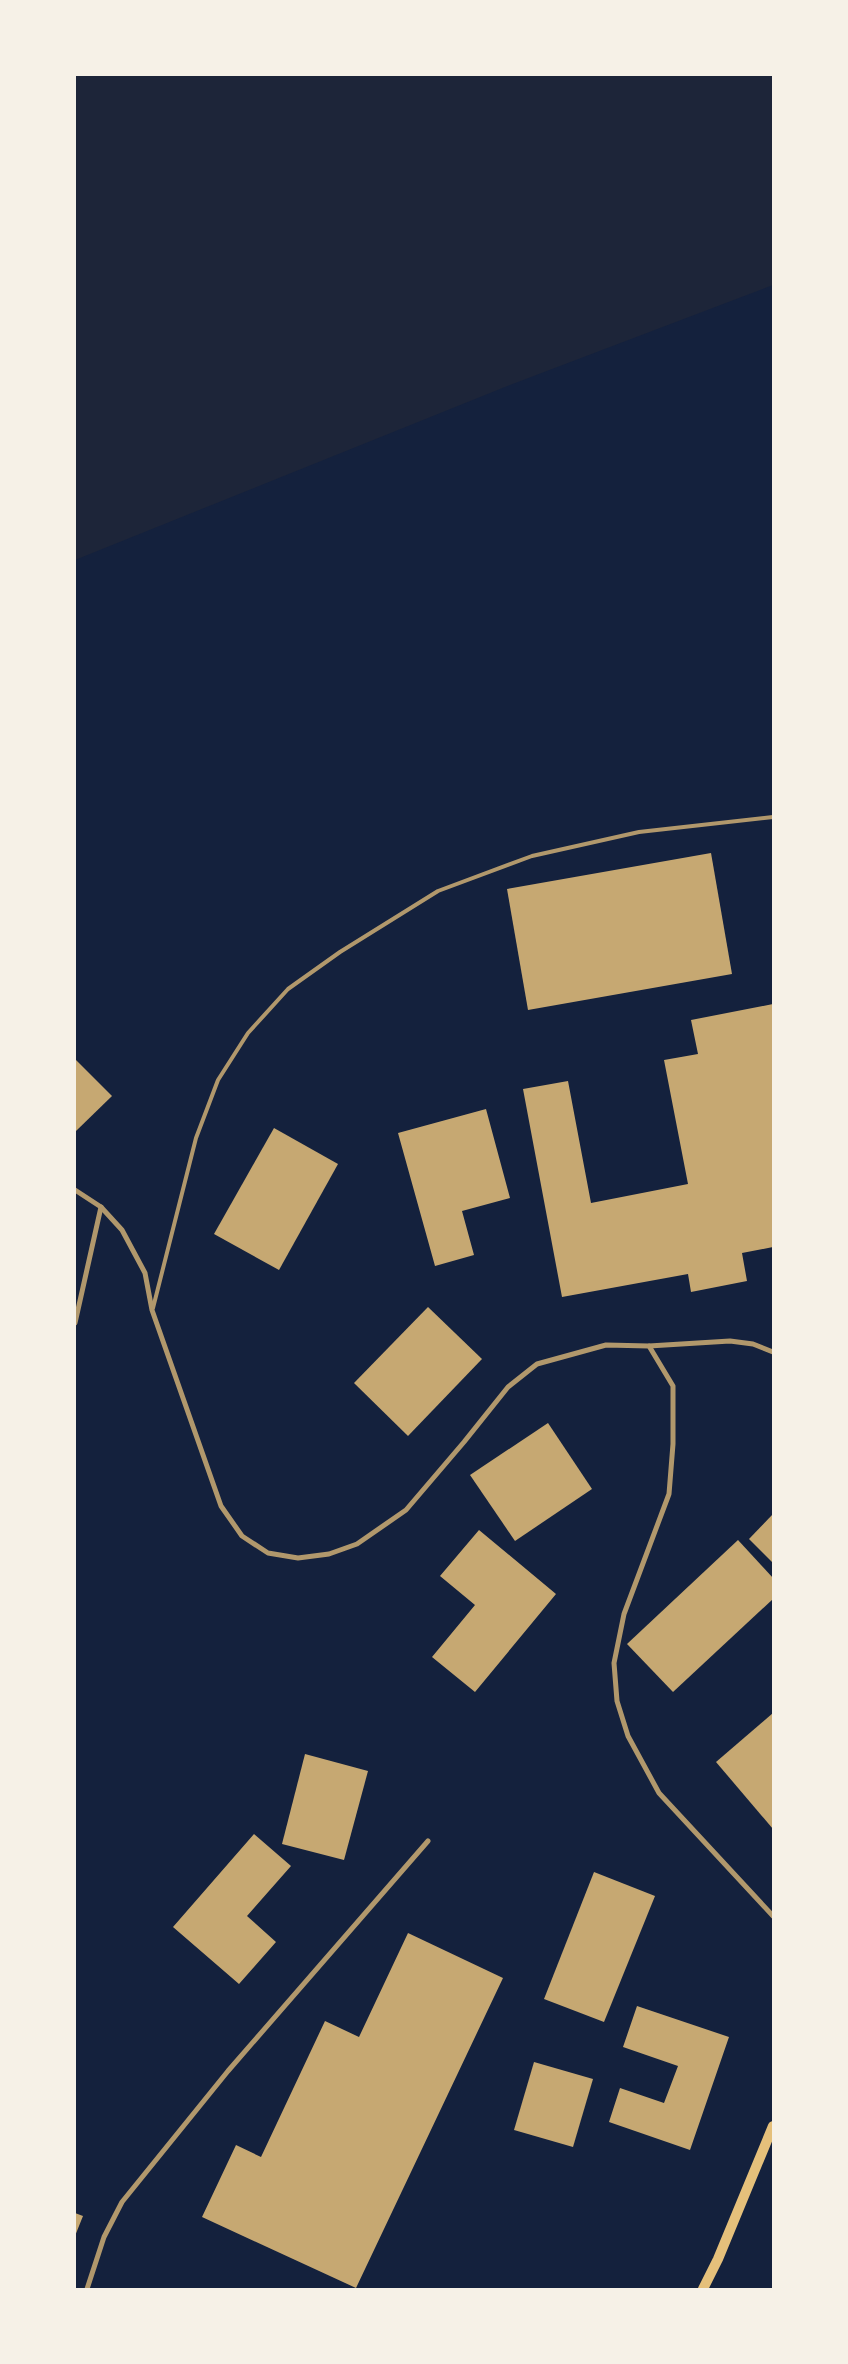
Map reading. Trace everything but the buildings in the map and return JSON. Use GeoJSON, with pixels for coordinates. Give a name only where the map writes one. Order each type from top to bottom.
{"type":"FeatureCollection","features":[{"type":"Feature","properties":{"kind":"main road"},"geometry":{"type":"LineString","coordinates":[[703,2289],[718,2258],[773,2126]]}},
{"type":"Feature","properties":{"kind":"street"},"geometry":{"type":"LineString","coordinates":[[75,1190],[101,1207],[122,1230],[145,1273],[152,1310],[221,1506],[242,1536],[268,1553],[298,1558],[329,1554],[357,1544],[406,1510],[508,1387],[537,1364],[606,1345],[649,1346],[730,1341],[753,1344],[773,1352]]}},
{"type":"Feature","properties":{"kind":"street"},"geometry":{"type":"LineString","coordinates":[[75,1323],[101,1207]]}},
{"type":"Feature","properties":{"kind":"street"},"geometry":{"type":"LineString","coordinates":[[649,1346],[674,1386],[673,1444],[669,1494],[622,1622],[614,1663],[617,1701],[628,1736],[659,1793],[773,1916]]}},
{"type":"Feature","properties":{"kind":"street"},"geometry":{"type":"LineString","coordinates":[[87,2289],[104,2238],[122,2202],[228,2071],[428,1841]]}},
{"type":"Feature","properties":{"kind":"lane"},"geometry":{"type":"LineString","coordinates":[[152,1310],[196,1138],[218,1080],[248,1033],[288,989],[340,952],[438,891],[532,856],[639,832],[773,816]]}},
{"type":"Feature","properties":{"kind":"shaded area"},"geometry":{"type":"Polygon","coordinates":[[[75,75],[773,75],[773,285],[510,385],[75,560],[75,75]]]}}]}
